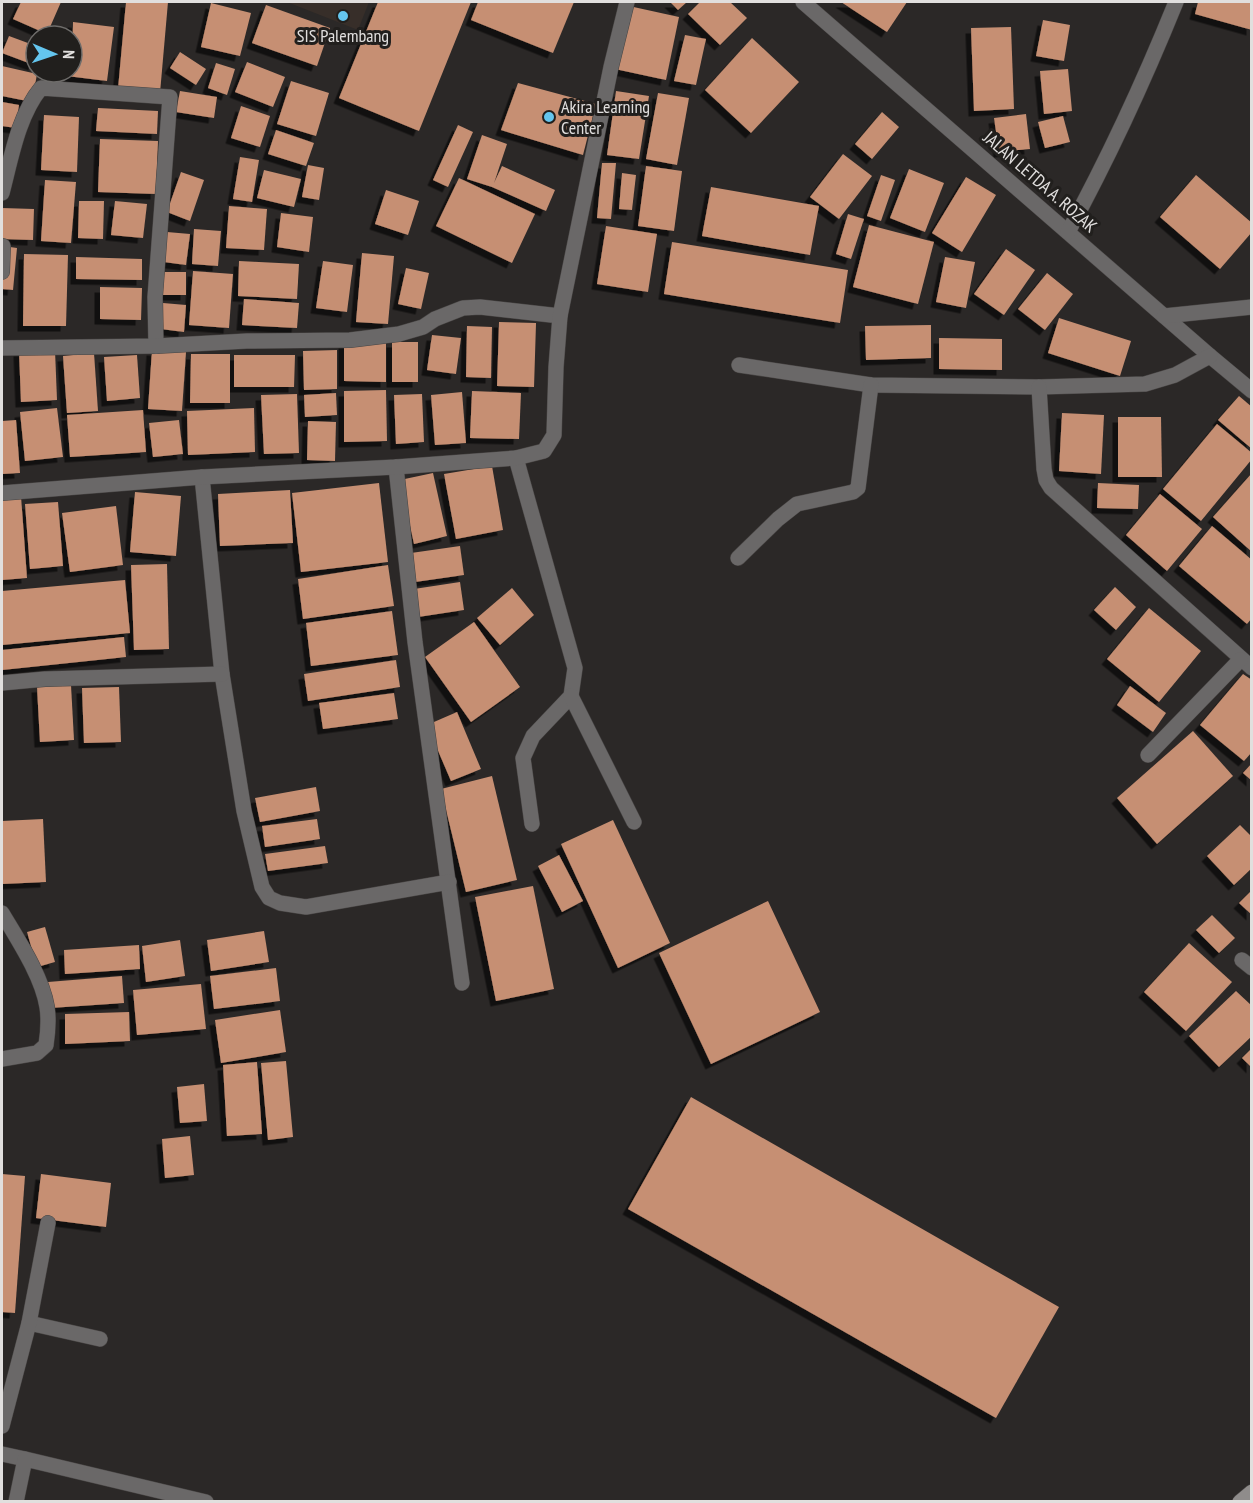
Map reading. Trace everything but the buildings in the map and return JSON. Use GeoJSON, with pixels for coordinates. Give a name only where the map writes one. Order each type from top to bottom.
{"type":"FeatureCollection","features":[{"type":"Feature","properties":{"kind":"street"},"geometry":{"type":"LineString","coordinates":[[2,493],[202,477],[516,458],[544,451],[554,435],[560,316],[611,67],[627,2]]}},
{"type":"Feature","properties":{"kind":"street","name":"JALAN LETDA A. ROZAK"},"geometry":{"type":"LineString","coordinates":[[803,2],[1251,391]]}},
{"type":"Feature","properties":{"kind":"street"},"geometry":{"type":"LineString","coordinates":[[1068,232],[1146,77],[1176,2]]}},
{"type":"Feature","properties":{"kind":"street"},"geometry":{"type":"LineString","coordinates":[[2,193],[22,125],[41,88],[170,97],[155,297],[156,346]]}},
{"type":"Feature","properties":{"kind":"street"},"geometry":{"type":"LineString","coordinates":[[2,272],[3,246]]}},
{"type":"Feature","properties":{"kind":"street"},"geometry":{"type":"LineString","coordinates":[[2,348],[350,340],[399,334],[423,327],[435,319],[463,309],[480,307],[560,316]]}},
{"type":"Feature","properties":{"kind":"street"},"geometry":{"type":"LineString","coordinates":[[1164,316],[1251,308]]}},
{"type":"Feature","properties":{"kind":"street"},"geometry":{"type":"LineString","coordinates":[[739,365],[871,385],[1039,387],[1145,384],[1175,375],[1210,357]]}},
{"type":"Feature","properties":{"kind":"street"},"geometry":{"type":"LineString","coordinates":[[738,558],[797,504],[853,492],[858,488],[871,385]]}},
{"type":"Feature","properties":{"kind":"street"},"geometry":{"type":"LineString","coordinates":[[1039,387],[1044,469],[1046,480],[1051,488],[1246,664],[1148,755]]}},
{"type":"Feature","properties":{"kind":"street"},"geometry":{"type":"LineString","coordinates":[[516,458],[575,668],[571,696],[634,822]]}},
{"type":"Feature","properties":{"kind":"street"},"geometry":{"type":"LineString","coordinates":[[396,467],[415,642],[462,983]]}},
{"type":"Feature","properties":{"kind":"street"},"geometry":{"type":"LineString","coordinates":[[202,477],[222,674],[244,811],[262,887],[268,898],[280,903],[306,907],[449,882]]}},
{"type":"Feature","properties":{"kind":"street"},"geometry":{"type":"LineString","coordinates":[[2,683],[222,674]]}},
{"type":"Feature","properties":{"kind":"street"},"geometry":{"type":"LineString","coordinates":[[532,824],[523,758],[533,736],[571,696]]}},
{"type":"Feature","properties":{"kind":"street"},"geometry":{"type":"LineString","coordinates":[[2,913],[40,980],[47,1006],[48,1028],[46,1045],[37,1053],[2,1059]]}},
{"type":"Feature","properties":{"kind":"street"},"geometry":{"type":"LineString","coordinates":[[2,1426],[29,1323],[48,1223]]}},
{"type":"Feature","properties":{"kind":"street"},"geometry":{"type":"LineString","coordinates":[[29,1323],[100,1340]]}},
{"type":"Feature","properties":{"kind":"street"},"geometry":{"type":"LineString","coordinates":[[2,1454],[206,1502]]}},
{"type":"Feature","properties":{"kind":"street"},"geometry":{"type":"LineString","coordinates":[[16,1502],[25,1459]]}},
{"type":"Feature","properties":{"kind":"street"},"geometry":{"type":"LineString","coordinates":[[1240,1502],[1251,1492]]}},
{"type":"Feature","properties":{"kind":"shaded area","name":"SIS Palembang"},"geometry":{"type":"Polygon","coordinates":[[[287,2],[369,2],[358,30],[287,2]]]}},
{"type":"Feature","properties":{"kind":"place","name":"SIS Palembang"},"geometry":{"type":"Point","coordinates":[343,16]}},
{"type":"Feature","properties":{"kind":"place","name":"Akira Learning Center"},"geometry":{"type":"Point","coordinates":[549,117]}}]}
